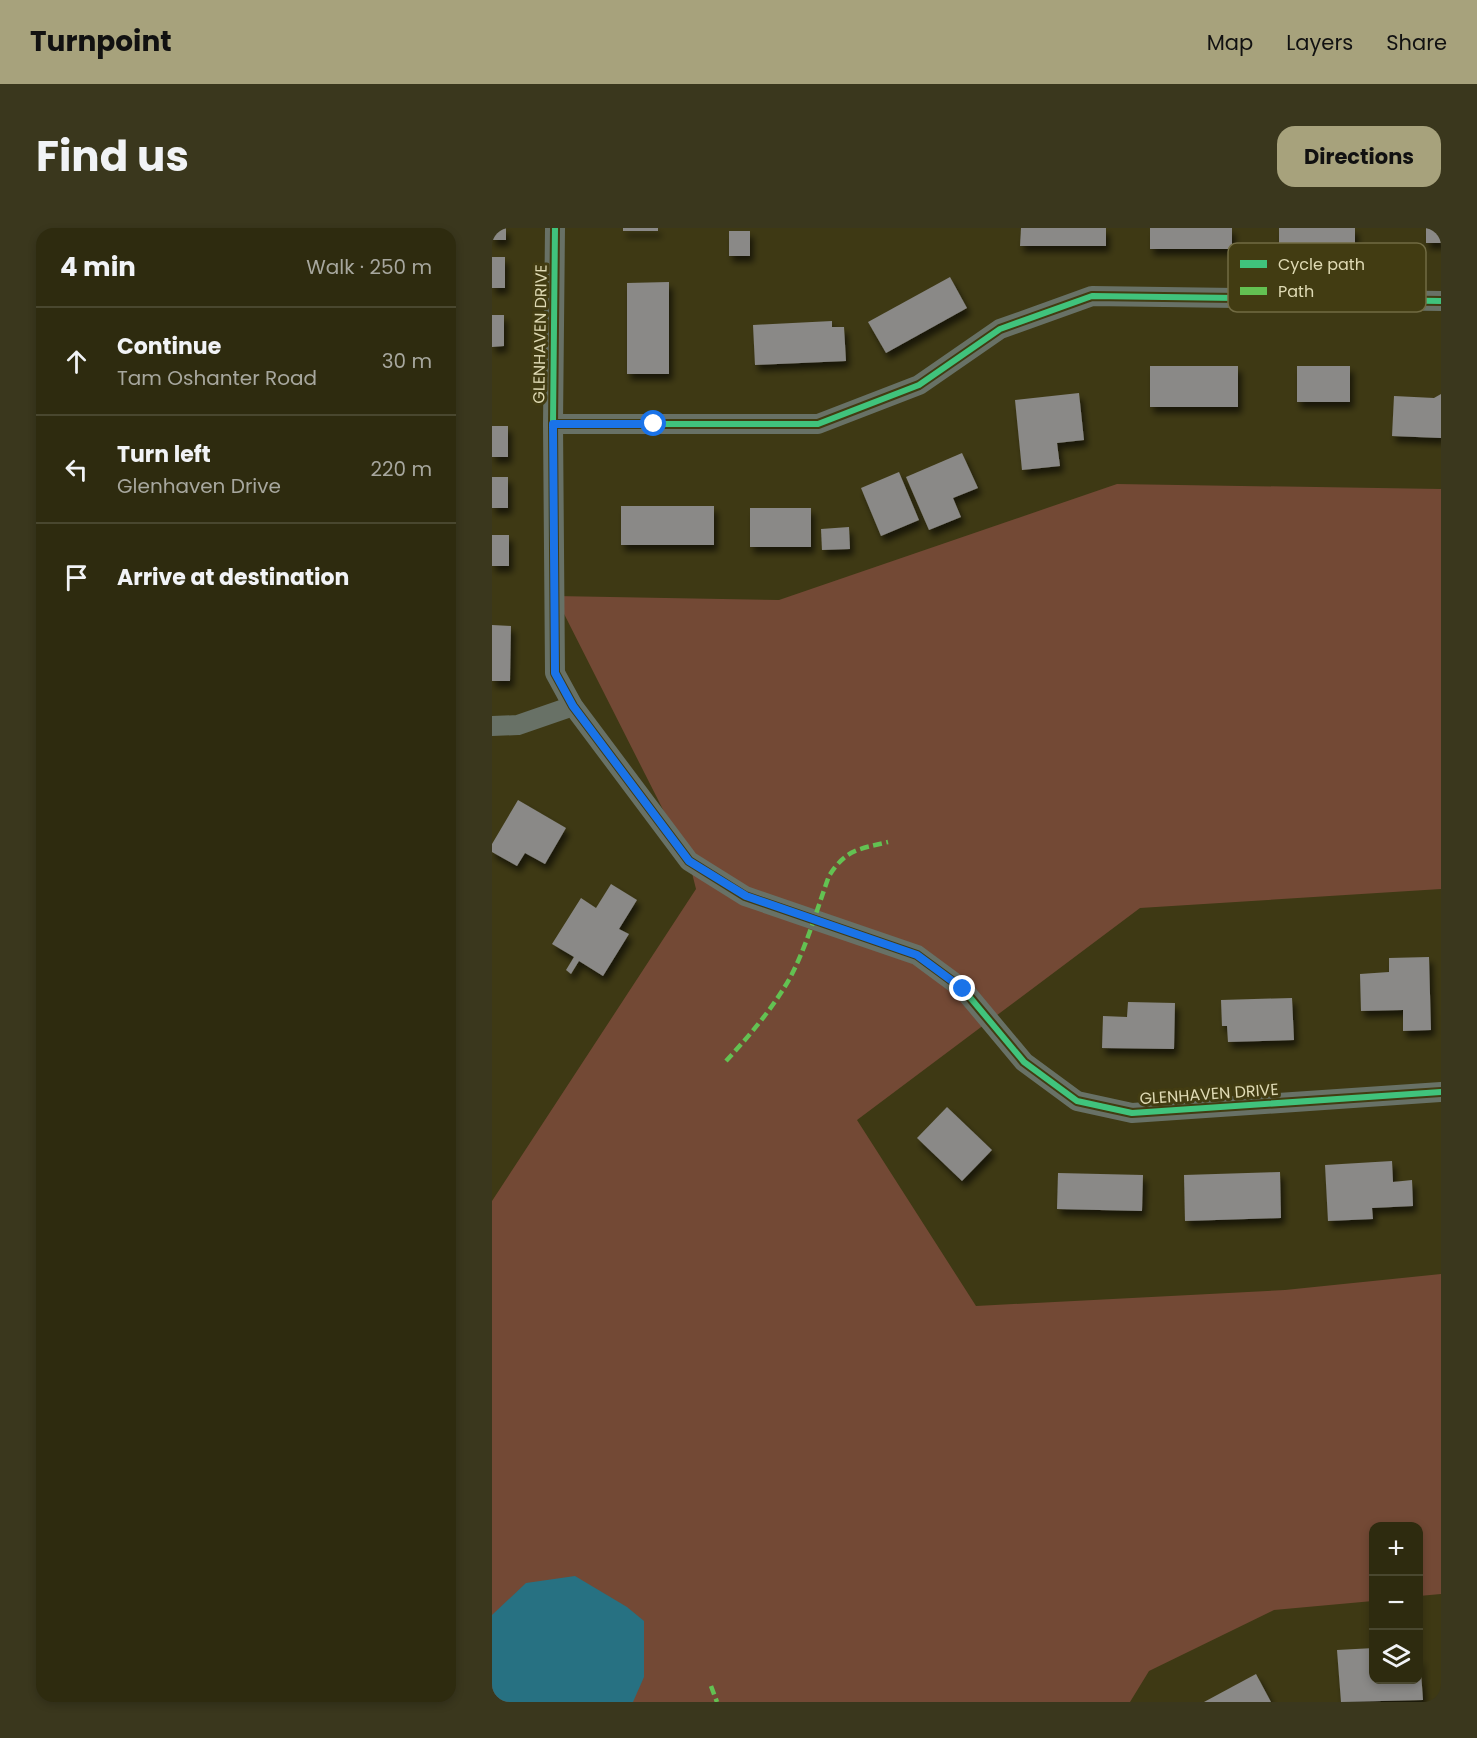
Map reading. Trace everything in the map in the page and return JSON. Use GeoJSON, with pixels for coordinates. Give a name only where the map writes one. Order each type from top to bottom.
{"type":"FeatureCollection","features":[{"type":"Feature","properties":{"kind":"street","name":"GLENHAVEN DRIVE"},"geometry":{"type":"LineString","coordinates":[[555,228],[553,424],[555,673],[573,706],[689,861],[746,896],[917,955],[963,989],[1024,1062],[1077,1101],[1132,1113],[1441,1092]]}},
{"type":"Feature","properties":{"kind":"street"},"geometry":{"type":"LineString","coordinates":[[553,424],[818,424],[919,385],[1000,329],[1092,296],[1228,298]]}},
{"type":"Feature","properties":{"kind":"street"},"geometry":{"type":"LineString","coordinates":[[1426,302],[1441,302]]}},
{"type":"Feature","properties":{"kind":"street"},"geometry":{"type":"LineString","coordinates":[[492,726],[518,725],[573,706]]}},
{"type":"Feature","properties":{"kind":"shaded area"},"geometry":{"type":"Polygon","coordinates":[[[1117,484],[1441,489],[1441,889],[1140,908],[857,1120],[976,1306],[1285,1290],[1441,1274],[1441,1594],[1423,1596],[1423,1522],[1369,1522],[1369,1601],[1274,1610],[1149,1671],[1130,1702],[492,1702],[492,1201],[696,889],[689,861],[555,596],[779,600],[1117,484]]]}},
{"type":"Feature","properties":{"kind":"water"},"geometry":{"type":"Polygon","coordinates":[[[575,1576],[627,1607],[644,1621],[644,1677],[633,1702],[492,1702],[492,1615],[526,1583],[575,1576]]]}},
{"type":"Feature","properties":{"kind":"building"},"geometry":{"type":"Polygon","coordinates":[[[492,228],[506,228],[506,240],[492,240],[492,228]]]}},
{"type":"Feature","properties":{"kind":"building"},"geometry":{"type":"Polygon","coordinates":[[[623,228],[658,228],[658,231],[623,231],[623,228]]]}},
{"type":"Feature","properties":{"kind":"building"},"geometry":{"type":"Polygon","coordinates":[[[1021,228],[1106,228],[1106,246],[1020,246],[1021,228]]]}},
{"type":"Feature","properties":{"kind":"building"},"geometry":{"type":"Polygon","coordinates":[[[1150,228],[1232,228],[1232,243],[1228,243],[1228,249],[1150,249],[1150,228]]]}},
{"type":"Feature","properties":{"kind":"building"},"geometry":{"type":"Polygon","coordinates":[[[1279,228],[1355,228],[1355,243],[1279,243],[1279,228]]]}},
{"type":"Feature","properties":{"kind":"building"},"geometry":{"type":"Polygon","coordinates":[[[1426,228],[1441,228],[1441,243],[1426,243],[1426,228]]]}},
{"type":"Feature","properties":{"kind":"building"},"geometry":{"type":"Polygon","coordinates":[[[729,231],[750,231],[750,256],[729,256],[729,231]]]}},
{"type":"Feature","properties":{"kind":"building"},"geometry":{"type":"Polygon","coordinates":[[[492,257],[505,257],[505,288],[492,288],[492,257]]]}},
{"type":"Feature","properties":{"kind":"building"},"geometry":{"type":"Polygon","coordinates":[[[950,277],[967,308],[886,353],[868,322],[950,277]]]}},
{"type":"Feature","properties":{"kind":"building"},"geometry":{"type":"Polygon","coordinates":[[[669,282],[669,374],[627,374],[627,283],[669,282]]]}},
{"type":"Feature","properties":{"kind":"building"},"geometry":{"type":"Polygon","coordinates":[[[492,315],[504,315],[504,346],[492,347],[492,315]]]}},
{"type":"Feature","properties":{"kind":"building"},"geometry":{"type":"Polygon","coordinates":[[[832,321],[832,327],[844,327],[846,361],[755,365],[753,325],[832,321]]]}},
{"type":"Feature","properties":{"kind":"building"},"geometry":{"type":"Polygon","coordinates":[[[1150,366],[1238,366],[1238,407],[1150,407],[1150,366]]]}},
{"type":"Feature","properties":{"kind":"building"},"geometry":{"type":"Polygon","coordinates":[[[1297,366],[1350,366],[1350,402],[1297,402],[1297,366]]]}},
{"type":"Feature","properties":{"kind":"building"},"geometry":{"type":"Polygon","coordinates":[[[1079,393],[1084,440],[1057,443],[1060,466],[1022,470],[1015,400],[1079,393]]]}},
{"type":"Feature","properties":{"kind":"building"},"geometry":{"type":"Polygon","coordinates":[[[1441,394],[1441,438],[1392,436],[1394,396],[1434,398],[1441,394]]]}},
{"type":"Feature","properties":{"kind":"building"},"geometry":{"type":"Polygon","coordinates":[[[492,426],[508,426],[508,457],[492,457],[492,426]]]}},
{"type":"Feature","properties":{"kind":"building"},"geometry":{"type":"Polygon","coordinates":[[[962,453],[978,488],[953,498],[961,517],[929,530],[906,477],[962,453]]]}},
{"type":"Feature","properties":{"kind":"building"},"geometry":{"type":"Polygon","coordinates":[[[899,472],[919,520],[881,536],[861,488],[899,472]]]}},
{"type":"Feature","properties":{"kind":"building"},"geometry":{"type":"Polygon","coordinates":[[[492,477],[508,477],[508,508],[492,508],[492,477]]]}},
{"type":"Feature","properties":{"kind":"building"},"geometry":{"type":"Polygon","coordinates":[[[621,506],[714,506],[714,545],[621,545],[621,506]]]}},
{"type":"Feature","properties":{"kind":"building"},"geometry":{"type":"Polygon","coordinates":[[[750,508],[811,508],[811,547],[750,547],[750,508]]]}},
{"type":"Feature","properties":{"kind":"building"},"geometry":{"type":"Polygon","coordinates":[[[849,527],[850,549],[822,550],[821,529],[849,527]]]}},
{"type":"Feature","properties":{"kind":"building"},"geometry":{"type":"Polygon","coordinates":[[[492,535],[509,535],[509,566],[492,566],[492,535]]]}},
{"type":"Feature","properties":{"kind":"building"},"geometry":{"type":"Polygon","coordinates":[[[492,625],[511,626],[510,681],[492,681],[492,625]]]}},
{"type":"Feature","properties":{"kind":"building"},"geometry":{"type":"Polygon","coordinates":[[[518,800],[566,828],[545,864],[525,853],[517,866],[492,852],[492,844],[518,800]]]}},
{"type":"Feature","properties":{"kind":"building"},"geometry":{"type":"Polygon","coordinates":[[[611,884],[637,900],[619,929],[629,934],[603,976],[579,961],[571,974],[566,970],[574,957],[552,944],[581,898],[596,908],[611,884]]]}},
{"type":"Feature","properties":{"kind":"building"},"geometry":{"type":"Polygon","coordinates":[[[1429,957],[1431,1030],[1403,1031],[1403,1010],[1361,1011],[1360,974],[1389,972],[1389,958],[1429,957]]]}},
{"type":"Feature","properties":{"kind":"building"},"geometry":{"type":"Polygon","coordinates":[[[1292,998],[1294,1040],[1228,1042],[1227,1026],[1222,1026],[1221,1000],[1292,998]]]}},
{"type":"Feature","properties":{"kind":"building"},"geometry":{"type":"Polygon","coordinates":[[[1128,1002],[1175,1003],[1174,1049],[1102,1048],[1103,1016],[1127,1017],[1128,1002]]]}},
{"type":"Feature","properties":{"kind":"building"},"geometry":{"type":"Polygon","coordinates":[[[947,1107],[992,1150],[962,1181],[917,1138],[947,1107]]]}},
{"type":"Feature","properties":{"kind":"building"},"geometry":{"type":"Polygon","coordinates":[[[1392,1161],[1393,1182],[1412,1180],[1413,1206],[1372,1208],[1373,1219],[1328,1221],[1325,1165],[1392,1161]]]}},
{"type":"Feature","properties":{"kind":"building"},"geometry":{"type":"Polygon","coordinates":[[[1280,1172],[1281,1218],[1185,1221],[1184,1175],[1280,1172]]]}},
{"type":"Feature","properties":{"kind":"building"},"geometry":{"type":"Polygon","coordinates":[[[1058,1173],[1143,1175],[1142,1211],[1057,1209],[1058,1173]]]}},
{"type":"Feature","properties":{"kind":"building"},"geometry":{"type":"Polygon","coordinates":[[[1369,1648],[1369,1684],[1422,1684],[1423,1700],[1341,1702],[1337,1650],[1369,1648]]]}},
{"type":"Feature","properties":{"kind":"building"},"geometry":{"type":"Polygon","coordinates":[[[1256,1674],[1271,1702],[1204,1702],[1256,1674]]]}},
{"type":"Feature","properties":{"kind":"marked path"},"geometry":{"type":"LineString","coordinates":[[726,1061],[761,1020],[791,976],[807,939],[829,876],[835,867],[847,855],[869,846],[888,842]]}},
{"type":"Feature","properties":{"kind":"marked path"},"geometry":{"type":"LineString","coordinates":[[711,1686],[717,1702]]}},
{"type":"Feature","properties":{"kind":"cycle path"},"geometry":{"type":"LineString","coordinates":[[555,228],[553,424],[555,673],[573,706],[689,861],[745,896],[917,955],[963,989],[1024,1062],[1077,1101],[1132,1113],[1441,1092]]}},
{"type":"Feature","properties":{"kind":"cycle path"},"geometry":{"type":"LineString","coordinates":[[553,424],[818,424],[919,385],[1000,329],[1092,296],[1228,298]]}},
{"type":"Feature","properties":{"kind":"cycle path"},"geometry":{"type":"LineString","coordinates":[[1426,301],[1441,301]]}},
{"type":"Feature","properties":{"kind":"route"},"geometry":{"type":"LineString","coordinates":[[654,424],[553,424],[555,673],[573,706],[689,861],[746,896],[917,955],[963,989]]}}]}
